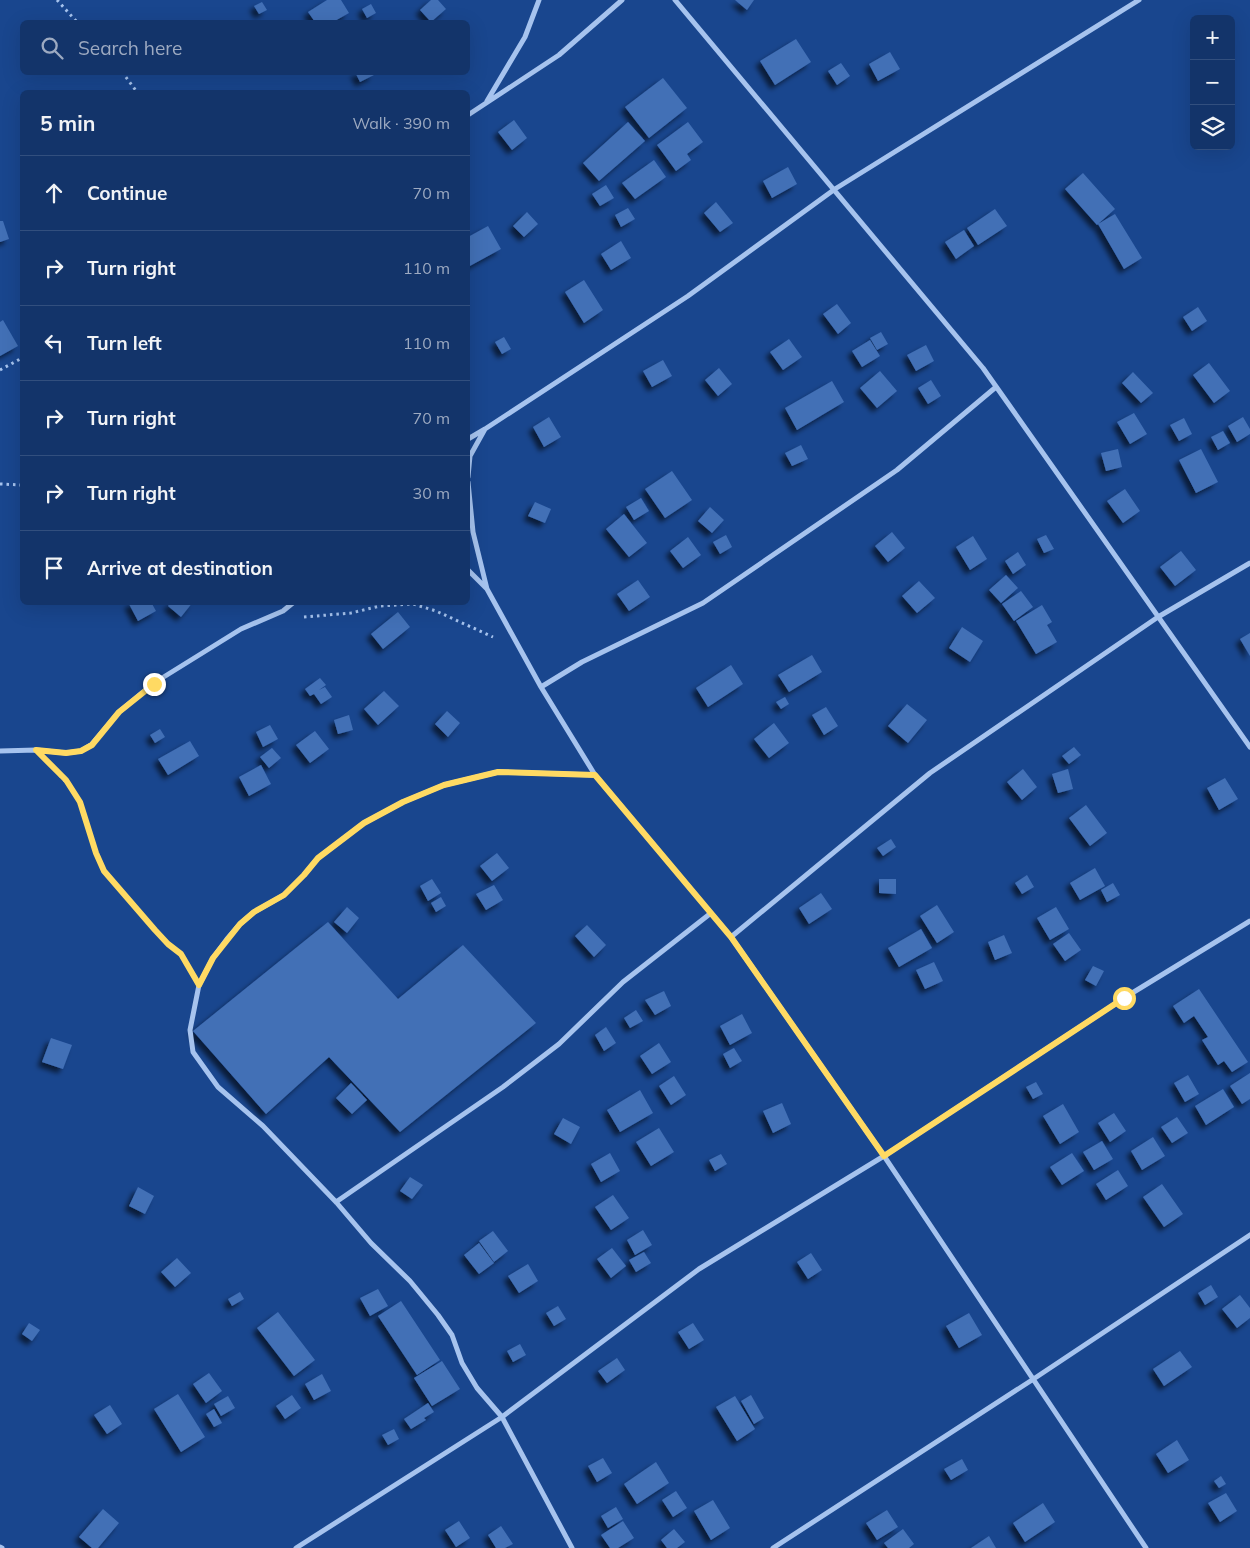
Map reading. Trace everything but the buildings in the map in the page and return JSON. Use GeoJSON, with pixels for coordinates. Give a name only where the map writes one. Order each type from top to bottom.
{"type":"FeatureCollection","features":[{"type":"Feature","properties":{"kind":"street"},"geometry":{"type":"LineString","coordinates":[[485,103],[525,37],[539,0]]}},
{"type":"Feature","properties":{"kind":"street"},"geometry":{"type":"LineString","coordinates":[[470,114],[559,54],[622,0]]}},
{"type":"Feature","properties":{"kind":"street"},"geometry":{"type":"LineString","coordinates":[[675,0],[983,368],[1250,747]]}},
{"type":"Feature","properties":{"kind":"street"},"geometry":{"type":"LineString","coordinates":[[470,438],[688,296],[835,189],[1139,0]]}},
{"type":"Feature","properties":{"kind":"street"},"geometry":{"type":"LineString","coordinates":[[541,687],[582,662],[704,603],[897,470],[996,387]]}},
{"type":"Feature","properties":{"kind":"street"},"geometry":{"type":"LineString","coordinates":[[470,456],[485,429]]}},
{"type":"Feature","properties":{"kind":"street"},"geometry":{"type":"LineString","coordinates":[[470,502],[473,532],[487,589],[541,687],[595,775],[731,937],[884,1156],[1146,1548]]}},
{"type":"Feature","properties":{"kind":"street"},"geometry":{"type":"LineString","coordinates":[[731,937],[930,773],[1158,617],[1250,563]]}},
{"type":"Feature","properties":{"kind":"street"},"geometry":{"type":"LineString","coordinates":[[470,572],[487,589]]}},
{"type":"Feature","properties":{"kind":"street"},"geometry":{"type":"LineString","coordinates":[[0,751],[36,750],[66,753],[81,751],[92,745],[119,712],[154,684],[241,629],[283,611],[290,605]]}},
{"type":"Feature","properties":{"kind":"street"},"geometry":{"type":"LineString","coordinates":[[572,1548],[502,1417],[477,1388],[462,1363],[452,1335],[438,1315],[410,1281],[371,1243],[336,1202],[263,1126],[218,1087],[193,1052],[190,1030],[199,985],[213,958],[240,924],[254,912],[284,895],[318,858],[364,823],[403,802],[444,785],[498,772],[595,775]]}},
{"type":"Feature","properties":{"kind":"street"},"geometry":{"type":"LineString","coordinates":[[336,1202],[503,1087],[552,1049],[623,982],[711,912]]}},
{"type":"Feature","properties":{"kind":"street"},"geometry":{"type":"LineString","coordinates":[[296,1548],[502,1417],[699,1269],[884,1156],[1124,998],[1250,921]]}},
{"type":"Feature","properties":{"kind":"street"},"geometry":{"type":"LineString","coordinates":[[773,1548],[1032,1380],[1250,1235]]}},
{"type":"Feature","properties":{"kind":"path"},"geometry":{"type":"LineString","coordinates":[[57,0],[75,20]]}},
{"type":"Feature","properties":{"kind":"path"},"geometry":{"type":"LineString","coordinates":[[124,75],[136,90]]}},
{"type":"Feature","properties":{"kind":"path"},"geometry":{"type":"LineString","coordinates":[[0,370],[20,359]]}},
{"type":"Feature","properties":{"kind":"path"},"geometry":{"type":"LineString","coordinates":[[0,484],[20,484]]}},
{"type":"Feature","properties":{"kind":"path"},"geometry":{"type":"LineString","coordinates":[[298,617],[350,613],[380,606],[396,605]]}},
{"type":"Feature","properties":{"kind":"path"},"geometry":{"type":"LineString","coordinates":[[416,605],[436,611],[519,649]]}},
{"type":"Feature","properties":{"kind":"path"},"geometry":{"type":"LineString","coordinates":[[36,750],[66,780],[80,802],[96,853],[104,871],[155,930],[181,954],[199,985]]}},
{"type":"Feature","properties":{"kind":"route"},"geometry":{"type":"LineString","coordinates":[[154,684],[119,712],[92,745],[81,751],[66,753],[36,750],[66,780],[80,802],[96,853],[104,871],[155,930],[181,954],[199,985],[213,958],[240,924],[254,912],[284,895],[318,858],[364,823],[403,802],[444,785],[498,772],[595,775],[731,937],[884,1156],[1124,998]]}}]}
